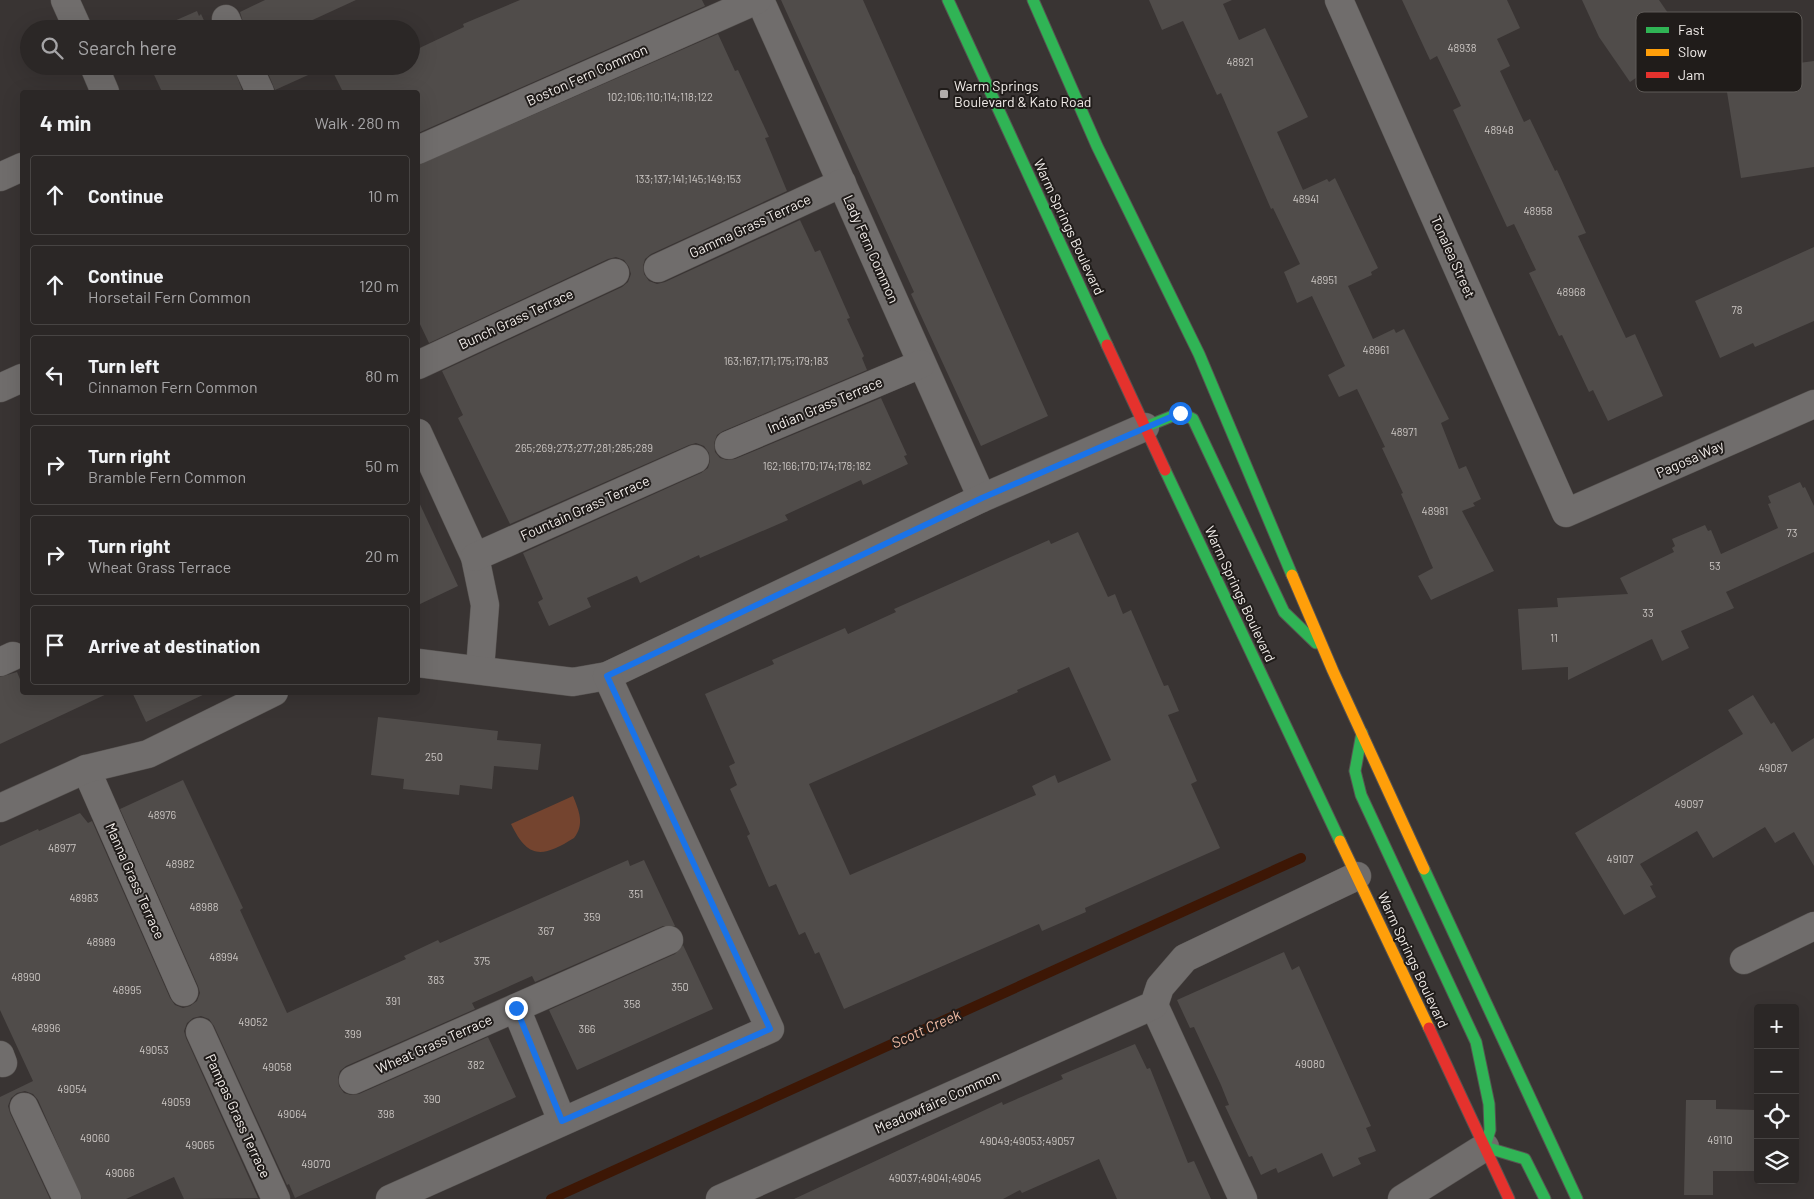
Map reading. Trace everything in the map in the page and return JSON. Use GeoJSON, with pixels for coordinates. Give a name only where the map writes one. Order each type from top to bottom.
{"type":"FeatureCollection","features":[{"type":"Feature","properties":{"kind":"main road","name":"Warm Springs Boulevard"},"geometry":{"type":"LineString","coordinates":[[948,0],[1145,427],[1509,1199]]}},
{"type":"Feature","properties":{"kind":"main road"},"geometry":{"type":"LineString","coordinates":[[1033,0],[1097,146],[1199,354],[1326,653],[1577,1199]]}},
{"type":"Feature","properties":{"kind":"main road"},"geometry":{"type":"LineString","coordinates":[[1145,427],[1180,413],[1193,419],[1284,612],[1326,653]]}},
{"type":"Feature","properties":{"kind":"main road"},"geometry":{"type":"LineString","coordinates":[[1362,733],[1355,771],[1361,795],[1476,1042],[1489,1104],[1490,1130],[1485,1147],[1525,1160],[1545,1199]]}},
{"type":"Feature","properties":{"kind":"street"},"geometry":{"type":"LineString","coordinates":[[65,0],[74,20]]}},
{"type":"Feature","properties":{"kind":"street","name":"Boston Fern Common"},"geometry":{"type":"LineString","coordinates":[[420,149],[759,0]]}},
{"type":"Feature","properties":{"kind":"street","name":"Lady Fern Common"},"geometry":{"type":"LineString","coordinates":[[759,0],[982,498]]}},
{"type":"Feature","properties":{"kind":"street","name":"Tonalea Street"},"geometry":{"type":"LineString","coordinates":[[1339,0],[1566,513]]}},
{"type":"Feature","properties":{"kind":"street"},"geometry":{"type":"LineString","coordinates":[[98,75],[104,90]]}},
{"type":"Feature","properties":{"kind":"street"},"geometry":{"type":"LineString","coordinates":[[252,75],[259,90]]}},
{"type":"Feature","properties":{"kind":"street"},"geometry":{"type":"LineString","coordinates":[[0,177],[20,168]]}},
{"type":"Feature","properties":{"kind":"street","name":"Gamma Grass Terrace"},"geometry":{"type":"LineString","coordinates":[[658,268],[842,183]]}},
{"type":"Feature","properties":{"kind":"street","name":"Bunch Grass Terrace"},"geometry":{"type":"LineString","coordinates":[[420,365],[615,273]]}},
{"type":"Feature","properties":{"kind":"street","name":"Indian Grass Terrace"},"geometry":{"type":"LineString","coordinates":[[729,445],[921,364]]}},
{"type":"Feature","properties":{"kind":"street"},"geometry":{"type":"LineString","coordinates":[[0,388],[20,379]]}},
{"type":"Feature","properties":{"kind":"street","name":"Pagosa Way"},"geometry":{"type":"LineString","coordinates":[[1566,513],[1814,404]]}},
{"type":"Feature","properties":{"kind":"street"},"geometry":{"type":"LineString","coordinates":[[420,663],[480,669],[573,682],[607,676],[982,498],[1145,427]]}},
{"type":"Feature","properties":{"kind":"street"},"geometry":{"type":"LineString","coordinates":[[420,436],[475,557],[486,605],[480,669]]}},
{"type":"Feature","properties":{"kind":"street","name":"Fountain Grass Terrace"},"geometry":{"type":"LineString","coordinates":[[475,557],[695,459]]}},
{"type":"Feature","properties":{"kind":"street"},"geometry":{"type":"LineString","coordinates":[[390,1199],[770,1029],[607,676]]}},
{"type":"Feature","properties":{"kind":"street"},"geometry":{"type":"LineString","coordinates":[[0,808],[86,769],[148,754],[268,695]]}},
{"type":"Feature","properties":{"kind":"street","name":"Manna Grass Terrace"},"geometry":{"type":"LineString","coordinates":[[86,769],[184,992]]}},
{"type":"Feature","properties":{"kind":"street"},"geometry":{"type":"LineString","coordinates":[[1243,1199],[1154,1004],[1160,987],[1185,958],[1357,876]]}},
{"type":"Feature","properties":{"kind":"street"},"geometry":{"type":"LineString","coordinates":[[1744,960],[1814,926]]}},
{"type":"Feature","properties":{"kind":"street","name":"Wheat Grass Terrace"},"geometry":{"type":"LineString","coordinates":[[353,1080],[669,940]]}},
{"type":"Feature","properties":{"kind":"street","name":"Meadowfaire Common"},"geometry":{"type":"LineString","coordinates":[[720,1199],[1154,1004]]}},
{"type":"Feature","properties":{"kind":"street"},"geometry":{"type":"LineString","coordinates":[[516,1008],[562,1121]]}},
{"type":"Feature","properties":{"kind":"street","name":"Pampas Grass Terrace"},"geometry":{"type":"LineString","coordinates":[[200,1032],[276,1199]]}},
{"type":"Feature","properties":{"kind":"street"},"geometry":{"type":"LineString","coordinates":[[24,1108],[67,1199]]}},
{"type":"Feature","properties":{"kind":"street"},"geometry":{"type":"LineString","coordinates":[[1402,1199],[1485,1147]]}},
{"type":"Feature","properties":{"kind":"shaded area"},"geometry":{"type":"Polygon","coordinates":[[[573,796],[580,817],[579,828],[574,838],[563,845],[544,852],[537,852],[524,844],[511,824],[573,796]]]}},
{"type":"Feature","properties":{"kind":"building"},"geometry":{"type":"Polygon","coordinates":[[[265,0],[356,0],[313,20],[242,20],[240,12],[265,0]]]}},
{"type":"Feature","properties":{"kind":"building"},"geometry":{"type":"Polygon","coordinates":[[[520,0],[702,0],[705,6],[420,132],[420,90],[342,90],[334,75],[420,75],[420,48],[464,27],[463,24],[520,0]]]}},
{"type":"Feature","properties":{"kind":"building"},"geometry":{"type":"Polygon","coordinates":[[[781,0],[863,0],[1048,416],[981,446],[911,294],[914,292],[781,0]]]}},
{"type":"Feature","properties":{"kind":"building"},"geometry":{"type":"Polygon","coordinates":[[[1149,0],[1232,0],[1223,4],[1239,40],[1265,28],[1308,117],[1277,132],[1303,190],[1327,179],[1329,182],[1335,178],[1378,268],[1371,272],[1372,275],[1348,286],[1373,339],[1394,329],[1396,333],[1404,329],[1449,419],[1441,423],[1459,469],[1466,466],[1481,499],[1473,503],[1475,506],[1462,511],[1494,571],[1431,600],[1418,576],[1433,568],[1401,494],[1403,493],[1382,448],[1385,447],[1357,389],[1339,397],[1328,375],[1345,366],[1312,296],[1297,303],[1284,272],[1300,264],[1273,208],[1271,209],[1221,93],[1217,95],[1183,21],[1162,30],[1149,0]]]}},
{"type":"Feature","properties":{"kind":"building"},"geometry":{"type":"Polygon","coordinates":[[[1402,0],[1507,0],[1520,28],[1497,39],[1510,66],[1500,71],[1524,122],[1530,119],[1555,171],[1557,170],[1586,233],[1578,236],[1626,338],[1635,334],[1663,396],[1608,421],[1593,390],[1589,392],[1562,335],[1559,336],[1529,273],[1536,270],[1514,224],[1507,227],[1453,110],[1461,106],[1437,56],[1430,60],[1402,0]]]}},
{"type":"Feature","properties":{"kind":"building"},"geometry":{"type":"Polygon","coordinates":[[[1582,0],[1659,0],[1667,12],[1636,12],[1636,78],[1630,82],[1599,37],[1582,0]]]}},
{"type":"Feature","properties":{"kind":"building"},"geometry":{"type":"Polygon","coordinates":[[[197,11],[204,20],[176,20],[197,11]]]}},
{"type":"Feature","properties":{"kind":"building"},"geometry":{"type":"Polygon","coordinates":[[[718,34],[735,71],[738,70],[769,137],[765,138],[787,191],[651,254],[645,259],[643,266],[644,274],[649,281],[657,284],[665,282],[800,220],[815,252],[820,250],[850,318],[847,319],[864,356],[862,358],[867,370],[723,431],[717,435],[714,443],[715,452],[720,458],[727,460],[735,459],[881,398],[907,455],[904,456],[908,464],[863,485],[861,480],[785,515],[788,520],[700,558],[699,555],[640,583],[637,576],[587,598],[591,607],[549,626],[538,602],[543,599],[523,553],[701,473],[708,468],[710,461],[709,453],[704,446],[696,443],[689,445],[510,524],[458,418],[463,415],[442,371],[622,287],[628,282],[631,274],[624,260],[616,257],[608,259],[429,343],[420,324],[420,164],[718,34]]]}},
{"type":"Feature","properties":{"kind":"building"},"geometry":{"type":"Polygon","coordinates":[[[1814,61],[1814,167],[1741,178],[1727,92],[1802,92],[1802,63],[1814,61]]]}},
{"type":"Feature","properties":{"kind":"building"},"geometry":{"type":"Polygon","coordinates":[[[154,75],[236,75],[242,90],[161,90],[154,75]]]}},
{"type":"Feature","properties":{"kind":"building"},"geometry":{"type":"Polygon","coordinates":[[[269,75],[308,75],[275,90],[269,75]]]}},
{"type":"Feature","properties":{"kind":"building"},"geometry":{"type":"Polygon","coordinates":[[[1814,247],[1814,321],[1755,347],[1753,343],[1720,358],[1695,301],[1814,247]]]}},
{"type":"Feature","properties":{"kind":"building"},"geometry":{"type":"Polygon","coordinates":[[[1800,482],[1803,488],[1805,487],[1814,506],[1814,552],[1726,592],[1734,608],[1681,631],[1689,648],[1662,661],[1652,639],[1568,680],[1568,667],[1522,670],[1518,609],[1558,607],[1557,598],[1628,594],[1620,578],[1674,552],[1672,548],[1675,546],[1672,539],[1705,525],[1708,531],[1711,530],[1721,554],[1778,528],[1768,504],[1771,503],[1768,496],[1800,482]]]}},
{"type":"Feature","properties":{"kind":"building"},"geometry":{"type":"Polygon","coordinates":[[[420,504],[458,586],[420,604],[420,504]]]}},
{"type":"Feature","properties":{"kind":"building"},"geometry":{"type":"Polygon","coordinates":[[[1078,532],[1108,597],[1115,594],[1123,614],[1131,610],[1164,686],[1168,685],[1179,711],[1168,715],[1197,781],[1191,784],[1220,848],[1085,908],[1086,912],[1042,931],[1039,924],[844,1009],[819,952],[815,954],[805,932],[799,935],[776,884],[769,887],[747,836],[750,834],[730,789],[737,785],[729,766],[735,763],[705,694],[774,664],[772,660],[845,628],[848,634],[896,612],[894,609],[1049,540],[1051,544],[1078,532]],[[1069,667],[1017,690],[1018,692],[809,784],[850,875],[1036,795],[1032,786],[1055,775],[1058,783],[1111,760],[1069,667]]]}},
{"type":"Feature","properties":{"kind":"building"},"geometry":{"type":"Polygon","coordinates":[[[17,672],[20,679],[20,695],[105,695],[0,744],[0,677],[17,672]]]}},
{"type":"Feature","properties":{"kind":"building"},"geometry":{"type":"Polygon","coordinates":[[[133,695],[203,695],[146,722],[133,695]]]}},
{"type":"Feature","properties":{"kind":"building"},"geometry":{"type":"Polygon","coordinates":[[[1753,695],[1771,724],[1774,722],[1792,752],[1814,738],[1814,866],[1794,832],[1775,843],[1765,827],[1713,858],[1697,831],[1640,864],[1653,885],[1650,886],[1656,897],[1624,915],[1575,833],[1743,734],[1728,710],[1753,695]]]}},
{"type":"Feature","properties":{"kind":"building"},"geometry":{"type":"Polygon","coordinates":[[[378,717],[498,731],[497,740],[541,744],[538,770],[494,766],[492,789],[460,785],[459,795],[403,789],[404,779],[371,775],[378,717]]]}},
{"type":"Feature","properties":{"kind":"building"},"geometry":{"type":"Polygon","coordinates":[[[183,780],[243,908],[240,910],[287,1013],[406,959],[404,956],[438,940],[440,943],[628,860],[630,866],[644,860],[675,926],[663,926],[535,982],[532,976],[472,1003],[475,1009],[346,1066],[340,1071],[338,1078],[339,1086],[344,1093],[351,1095],[359,1094],[488,1037],[516,1097],[295,1198],[289,1184],[287,1185],[214,1026],[209,1019],[201,1016],[193,1018],[187,1023],[184,1031],[186,1038],[258,1198],[184,1199],[174,1177],[126,1199],[82,1199],[38,1100],[33,1094],[25,1091],[17,1093],[11,1098],[8,1106],[50,1199],[0,1199],[0,1097],[33,1081],[0,1010],[0,846],[80,813],[88,823],[92,821],[170,998],[175,1005],[183,1008],[190,1006],[197,1001],[200,993],[198,986],[120,809],[183,780]]]}},
{"type":"Feature","properties":{"kind":"building"},"geometry":{"type":"Polygon","coordinates":[[[683,945],[713,1009],[577,1070],[549,1010],[675,954],[683,945]]]}},
{"type":"Feature","properties":{"kind":"building"},"geometry":{"type":"Polygon","coordinates":[[[1284,952],[1292,970],[1299,966],[1371,1126],[1366,1128],[1376,1151],[1358,1158],[1361,1164],[1333,1177],[1322,1153],[1278,1173],[1276,1168],[1261,1175],[1252,1156],[1249,1157],[1225,1106],[1229,1105],[1194,1027],[1190,1028],[1177,1000],[1284,952]]]}},
{"type":"Feature","properties":{"kind":"building"},"geometry":{"type":"Polygon","coordinates":[[[1135,1044],[1147,1069],[1150,1068],[1188,1163],[1194,1161],[1211,1199],[1117,1199],[1099,1159],[1022,1193],[1020,1190],[1003,1199],[794,1199],[1002,1102],[1003,1105],[1063,1079],[1061,1075],[1135,1044]]]}},
{"type":"Feature","properties":{"kind":"building"},"geometry":{"type":"Polygon","coordinates":[[[1686,1100],[1716,1100],[1716,1109],[1754,1110],[1754,1171],[1713,1171],[1713,1195],[1684,1195],[1686,1100]]]}},
{"type":"Feature","properties":{"kind":"waterway","name":"Scott Creek"},"geometry":{"type":"LineString","coordinates":[[551,1199],[1301,858]]}},
{"type":"Feature","properties":{"kind":"traffic: fast"},"geometry":{"type":"LineString","coordinates":[[948,0],[1107,345]]}},
{"type":"Feature","properties":{"kind":"traffic: fast"},"geometry":{"type":"LineString","coordinates":[[1033,0],[1097,146],[1199,354],[1292,575]]}},
{"type":"Feature","properties":{"kind":"traffic: fast"},"geometry":{"type":"LineString","coordinates":[[1145,427],[1180,413],[1193,419],[1284,612],[1316,643]]}},
{"type":"Feature","properties":{"kind":"traffic: fast"},"geometry":{"type":"LineString","coordinates":[[1165,470],[1340,841]]}},
{"type":"Feature","properties":{"kind":"traffic: fast"},"geometry":{"type":"LineString","coordinates":[[1362,733],[1355,771],[1361,795],[1476,1042],[1489,1104],[1490,1130],[1485,1147],[1525,1159],[1545,1199]]}},
{"type":"Feature","properties":{"kind":"traffic: fast"},"geometry":{"type":"LineString","coordinates":[[1424,869],[1577,1199]]}},
{"type":"Feature","properties":{"kind":"traffic: slow"},"geometry":{"type":"LineString","coordinates":[[1292,575],[1333,671],[1424,869]]}},
{"type":"Feature","properties":{"kind":"traffic: slow"},"geometry":{"type":"LineString","coordinates":[[1340,841],[1429,1028]]}},
{"type":"Feature","properties":{"kind":"traffic: jam"},"geometry":{"type":"LineString","coordinates":[[1107,345],[1165,470]]}},
{"type":"Feature","properties":{"kind":"traffic: jam"},"geometry":{"type":"LineString","coordinates":[[1429,1028],[1509,1199]]}},
{"type":"Feature","properties":{"kind":"place","name":"Warm Springs Boulevard & Kato Road"},"geometry":{"type":"Point","coordinates":[944,94]}},
{"type":"Feature","properties":{"kind":"route"},"geometry":{"type":"LineString","coordinates":[[516,1008],[562,1121],[770,1029],[607,676],[982,498],[1180,413]]}}]}
